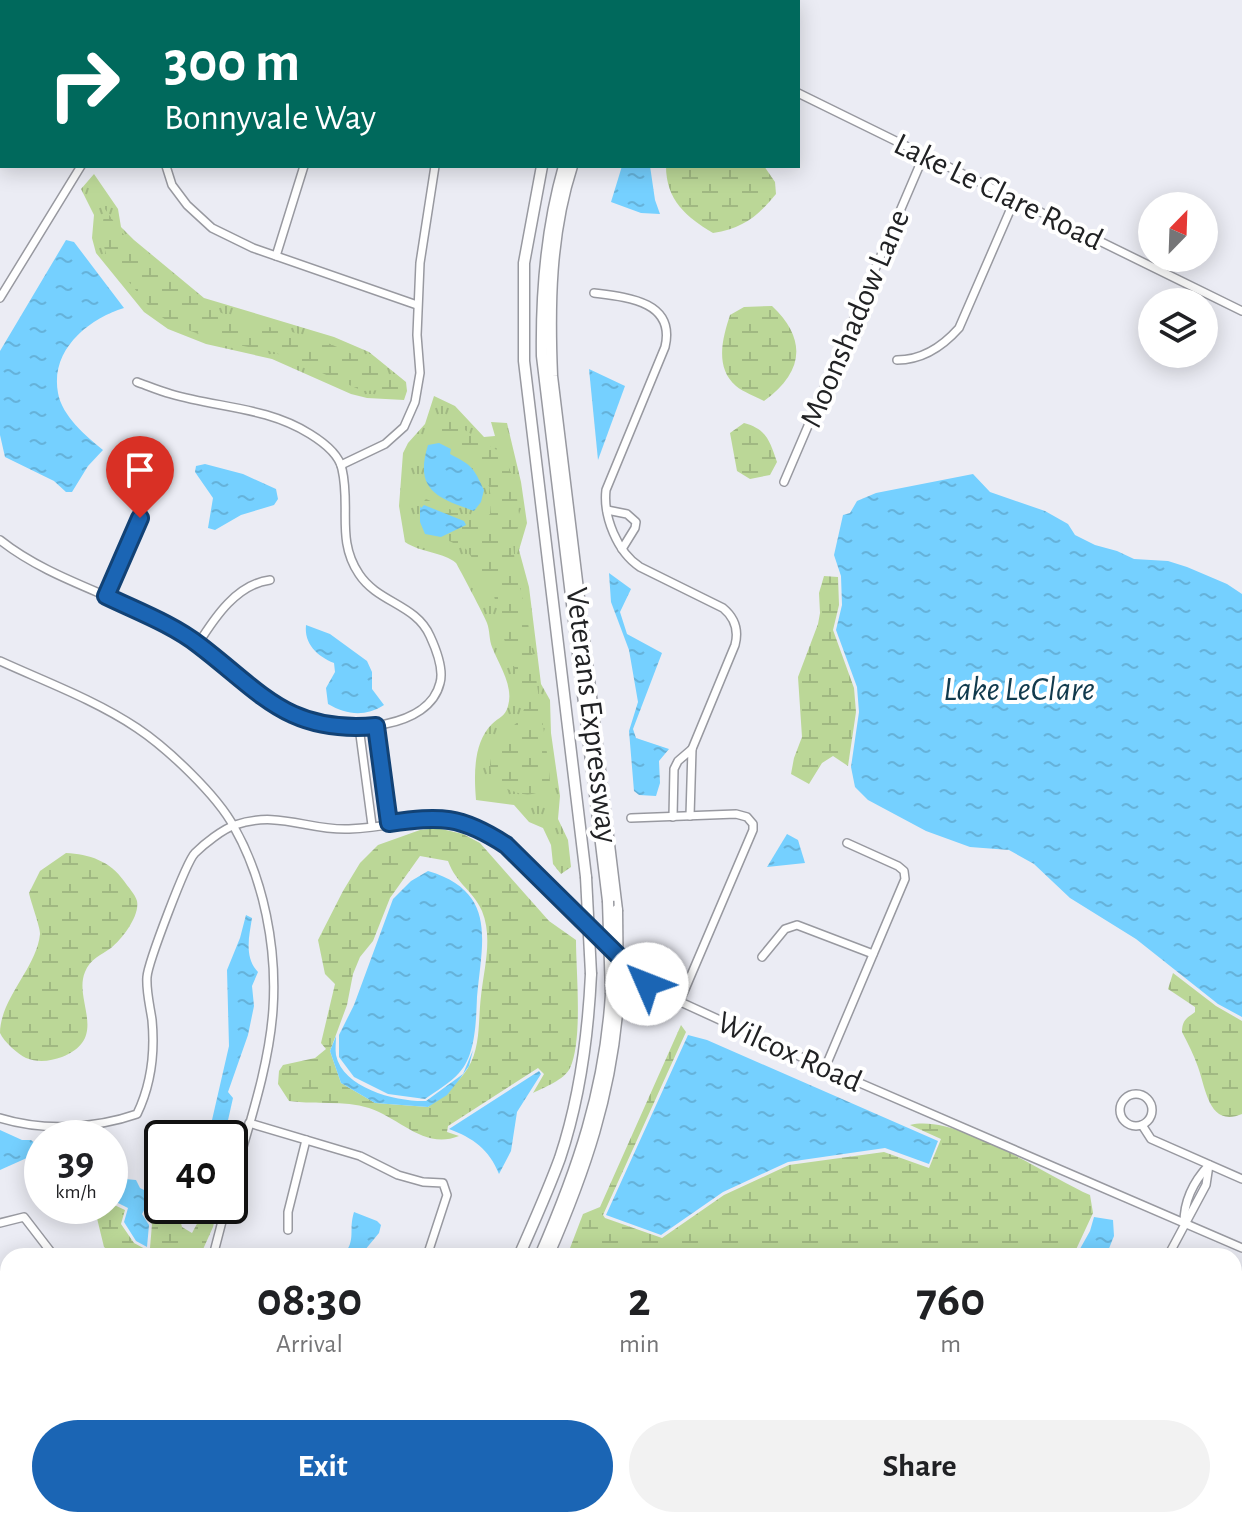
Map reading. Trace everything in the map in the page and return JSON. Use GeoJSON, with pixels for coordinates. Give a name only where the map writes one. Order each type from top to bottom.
{"type":"FeatureCollection","features":[{"type":"Feature","properties":{"kind":"highway","name":"Veterans Expressway"},"geometry":{"type":"LineString","coordinates":[[522,1248],[550,1184],[569,1128],[587,1038],[591,974],[586,877],[526,396],[524,263],[542,168]]}},
{"type":"Feature","properties":{"kind":"highway"},"geometry":{"type":"LineString","coordinates":[[543,1248],[567,1193],[591,1121],[614,998],[608,901],[542,356],[542,301],[547,245],[564,168]]}},
{"type":"Feature","properties":{"kind":"highway","name":"Veterans Expressway"},"geometry":{"type":"LineString","coordinates":[[551,1248],[592,1148],[606,1092],[617,910],[552,376],[552,272],[559,220],[572,168]]}},
{"type":"Feature","properties":{"kind":"street","name":"Lake Le Clare Road"},"geometry":{"type":"LineString","coordinates":[[800,94],[1242,311]]}},
{"type":"Feature","properties":{"kind":"street","name":"Moonshadow Lane"},"geometry":{"type":"LineString","coordinates":[[784,482],[924,155]]}},
{"type":"Feature","properties":{"kind":"street"},"geometry":{"type":"LineString","coordinates":[[0,298],[80,168]]}},
{"type":"Feature","properties":{"kind":"street"},"geometry":{"type":"LineString","coordinates":[[167,168],[172,185],[187,205],[212,228],[253,248],[417,305]]}},
{"type":"Feature","properties":{"kind":"street"},"geometry":{"type":"LineString","coordinates":[[276,256],[303,168]]}},
{"type":"Feature","properties":{"kind":"street"},"geometry":{"type":"LineString","coordinates":[[341,465],[385,444],[404,427],[415,402],[420,373],[417,305],[425,222],[435,168]]}},
{"type":"Feature","properties":{"kind":"street"},"geometry":{"type":"LineString","coordinates":[[897,360],[910,360],[930,351],[947,342],[959,328],[1015,199]]}},
{"type":"Feature","properties":{"kind":"street"},"geometry":{"type":"LineString","coordinates":[[594,293],[627,298],[649,306],[662,317],[667,334],[665,347],[608,484],[607,510],[622,549],[640,567],[723,608],[735,622],[735,645],[692,749],[690,816]]}},
{"type":"Feature","properties":{"kind":"street"},"geometry":{"type":"LineString","coordinates":[[0,540],[21,557],[164,624],[198,644],[277,707],[312,722],[346,728],[376,726],[412,715],[431,702],[441,682],[439,661],[429,634],[415,613],[376,594],[360,576],[347,553],[346,493],[341,465],[325,443],[291,422],[262,412],[172,395],[137,382]]}},
{"type":"Feature","properties":{"kind":"street"},"geometry":{"type":"LineString","coordinates":[[607,510],[627,514],[636,522],[622,549]]}},
{"type":"Feature","properties":{"kind":"street"},"geometry":{"type":"LineString","coordinates":[[106,596],[140,518]]}},
{"type":"Feature","properties":{"kind":"street"},"geometry":{"type":"LineString","coordinates":[[198,644],[232,600],[253,582],[270,580]]}},
{"type":"Feature","properties":{"kind":"street"},"geometry":{"type":"LineString","coordinates":[[0,661],[99,706],[136,727],[190,772],[234,825],[262,899],[271,938],[274,977],[268,1045],[248,1127]]}},
{"type":"Feature","properties":{"kind":"street"},"geometry":{"type":"LineString","coordinates":[[376,726],[389,823]]}},
{"type":"Feature","properties":{"kind":"street"},"geometry":{"type":"LineString","coordinates":[[359,727],[372,825]]}},
{"type":"Feature","properties":{"kind":"street"},"geometry":{"type":"LineString","coordinates":[[673,817],[675,765],[692,749]]}},
{"type":"Feature","properties":{"kind":"street"},"geometry":{"type":"LineString","coordinates":[[363,759],[367,752],[373,750],[379,753]]}},
{"type":"Feature","properties":{"kind":"street"},"geometry":{"type":"LineString","coordinates":[[674,783],[689,784]]}},
{"type":"Feature","properties":{"kind":"street"},"geometry":{"type":"LineString","coordinates":[[631,818],[742,815],[751,819],[753,830],[680,1001]]}},
{"type":"Feature","properties":{"kind":"street","name":"Wilcox Road"},"geometry":{"type":"LineString","coordinates":[[234,825],[274,818],[347,829],[445,818],[482,830],[506,845],[647,984],[825,1068],[1242,1248]]}},
{"type":"Feature","properties":{"kind":"street"},"geometry":{"type":"LineString","coordinates":[[0,1118],[27,1126],[74,1126],[137,1114],[147,1094],[154,1039],[147,977],[161,932],[193,854],[234,825]]}},
{"type":"Feature","properties":{"kind":"street"},"geometry":{"type":"LineString","coordinates":[[825,1068],[905,879],[904,871],[898,866],[847,843]]}},
{"type":"Feature","properties":{"kind":"street"},"geometry":{"type":"LineString","coordinates":[[762,957],[785,929],[797,925],[873,954]]}},
{"type":"Feature","properties":{"kind":"street"},"geometry":{"type":"LineString","coordinates":[[1130,1094],[1141,1094],[1150,1101],[1150,1117],[1142,1125],[1127,1124],[1120,1116],[1120,1105],[1130,1094]]}},
{"type":"Feature","properties":{"kind":"street"},"geometry":{"type":"LineString","coordinates":[[249,1123],[360,1156],[398,1175],[423,1182],[443,1183],[447,1195],[430,1248]]}},
{"type":"Feature","properties":{"kind":"street"},"geometry":{"type":"LineString","coordinates":[[1142,1125],[1151,1139],[1242,1179]]}},
{"type":"Feature","properties":{"kind":"street"},"geometry":{"type":"LineString","coordinates":[[288,1230],[288,1212],[306,1140]]}},
{"type":"Feature","properties":{"kind":"street"},"geometry":{"type":"LineString","coordinates":[[1172,1248],[1184,1223],[1184,1207],[1195,1180],[1209,1165]]}},
{"type":"Feature","properties":{"kind":"street"},"geometry":{"type":"LineString","coordinates":[[0,1223],[24,1217],[48,1248]]}},
{"type":"Feature","properties":{"kind":"street"},"geometry":{"type":"LineString","coordinates":[[215,1248],[221,1224]]}},
{"type":"Feature","properties":{"kind":"green space"},"geometry":{"type":"Polygon","coordinates":[[[666,168],[765,168],[775,182],[776,194],[749,220],[713,233],[694,221],[679,206],[667,178],[666,168]]]}},
{"type":"Feature","properties":{"kind":"green space"},"geometry":{"type":"Polygon","coordinates":[[[94,174],[118,209],[121,227],[204,298],[334,337],[369,352],[406,382],[404,400],[351,394],[272,359],[206,344],[168,329],[144,312],[96,253],[92,238],[94,215],[81,189],[94,174]]]}},
{"type":"Feature","properties":{"kind":"green space"},"geometry":{"type":"Polygon","coordinates":[[[105,209],[152,266],[196,299],[236,318],[331,345],[397,380],[400,389],[363,391],[274,352],[223,342],[173,325],[152,310],[106,254],[101,234],[105,209]]]}},
{"type":"Feature","properties":{"kind":"green space"},"geometry":{"type":"Polygon","coordinates":[[[772,306],[791,331],[796,356],[787,379],[764,401],[739,388],[729,378],[722,352],[730,315],[744,307],[772,306]]]}},
{"type":"Feature","properties":{"kind":"green space"},"geometry":{"type":"Polygon","coordinates":[[[434,396],[455,406],[484,437],[495,436],[491,422],[507,423],[527,523],[519,550],[529,587],[541,684],[550,700],[551,733],[560,796],[558,819],[568,840],[571,867],[561,874],[553,864],[551,845],[543,828],[529,822],[514,805],[476,800],[478,750],[486,732],[507,710],[507,683],[491,644],[487,623],[456,563],[405,542],[399,506],[403,453],[425,424],[434,396]]]}},
{"type":"Feature","properties":{"kind":"green space"},"geometry":{"type":"Polygon","coordinates":[[[441,415],[503,454],[515,482],[520,522],[513,541],[515,566],[528,623],[550,782],[537,793],[523,794],[493,783],[490,765],[492,752],[499,738],[520,720],[527,701],[504,639],[492,587],[466,549],[447,540],[430,539],[422,526],[419,506],[426,499],[479,522],[490,514],[488,482],[474,462],[435,426],[441,415]]]}},
{"type":"Feature","properties":{"kind":"green space"},"geometry":{"type":"Polygon","coordinates":[[[744,423],[758,429],[770,442],[777,462],[770,475],[750,479],[737,471],[730,433],[744,423]]]}},
{"type":"Feature","properties":{"kind":"green space"},"geometry":{"type":"Polygon","coordinates":[[[824,576],[838,577],[839,605],[833,630],[854,688],[856,712],[848,766],[833,756],[822,763],[809,784],[791,774],[802,737],[798,677],[818,624],[819,593],[824,576]]]}},
{"type":"Feature","properties":{"kind":"green space"},"geometry":{"type":"Polygon","coordinates":[[[437,828],[463,834],[480,843],[549,921],[576,940],[578,1024],[570,1068],[559,1080],[533,1093],[544,1074],[538,1068],[448,1126],[447,1132],[459,1136],[446,1139],[423,1136],[369,1108],[289,1101],[278,1084],[283,1065],[315,1058],[326,1049],[321,1043],[335,984],[325,974],[318,940],[343,891],[360,863],[378,845],[420,830],[437,828]],[[420,856],[390,898],[373,941],[360,957],[353,974],[347,1005],[330,1051],[341,1083],[375,1103],[428,1107],[460,1079],[475,1051],[487,932],[482,911],[448,861],[420,856]]]}},
{"type":"Feature","properties":{"kind":"green space"},"geometry":{"type":"Polygon","coordinates":[[[66,853],[91,857],[112,868],[133,893],[137,907],[125,933],[85,972],[83,994],[87,1029],[84,1040],[62,1057],[35,1061],[23,1056],[0,1033],[6,1008],[32,959],[40,934],[29,893],[40,871],[66,853]]]}},
{"type":"Feature","properties":{"kind":"green space"},"geometry":{"type":"Polygon","coordinates":[[[1173,973],[1216,1006],[1242,1021],[1242,1114],[1222,1116],[1211,1104],[1182,1032],[1184,1022],[1195,1012],[1195,1007],[1168,989],[1173,973]]]}},
{"type":"Feature","properties":{"kind":"green space"},"geometry":{"type":"Polygon","coordinates":[[[681,1025],[686,1032],[603,1215],[605,1218],[662,1238],[724,1195],[789,1165],[884,1152],[929,1168],[941,1139],[910,1125],[929,1124],[952,1128],[1001,1148],[1090,1195],[1093,1213],[1077,1248],[570,1248],[583,1214],[600,1207],[681,1025]]]}},
{"type":"Feature","properties":{"kind":"green space"},"geometry":{"type":"Polygon","coordinates":[[[98,1224],[121,1224],[134,1243],[143,1248],[105,1248],[98,1224]]]}},
{"type":"Feature","properties":{"kind":"green space"},"geometry":{"type":"Polygon","coordinates":[[[152,1224],[181,1224],[192,1233],[197,1224],[214,1224],[204,1248],[150,1248],[152,1224]]]}},
{"type":"Feature","properties":{"kind":"water"},"geometry":{"type":"Polygon","coordinates":[[[621,168],[650,168],[660,214],[641,213],[611,202],[621,168]]]}},
{"type":"Feature","properties":{"kind":"water"},"geometry":{"type":"Polygon","coordinates":[[[66,240],[74,242],[124,308],[85,328],[74,338],[60,363],[58,393],[64,410],[103,450],[88,466],[72,492],[66,492],[54,481],[5,457],[0,435],[0,351],[66,240]]]}},
{"type":"Feature","properties":{"kind":"water"},"geometry":{"type":"Polygon","coordinates":[[[589,369],[625,386],[598,460],[589,369]]]}},
{"type":"Feature","properties":{"kind":"water"},"geometry":{"type":"Polygon","coordinates":[[[439,443],[451,449],[450,454],[472,468],[477,476],[484,490],[481,502],[474,511],[439,496],[427,482],[424,460],[428,445],[439,443]]]}},
{"type":"Feature","properties":{"kind":"water"},"geometry":{"type":"Polygon","coordinates":[[[205,464],[243,474],[276,489],[278,499],[274,505],[241,515],[215,530],[208,528],[213,498],[195,472],[196,466],[205,464]]]}},
{"type":"Feature","properties":{"kind":"water","name":"Lake LeClare"},"geometry":{"type":"Polygon","coordinates":[[[973,474],[990,492],[1045,511],[1068,524],[1075,535],[1095,545],[1134,559],[1168,561],[1187,567],[1242,594],[1242,1017],[1218,1004],[1136,939],[1070,898],[1034,864],[1009,850],[970,847],[926,831],[868,800],[855,787],[851,767],[859,712],[857,687],[836,630],[842,605],[841,576],[834,555],[843,515],[850,513],[857,501],[876,493],[973,474]]]}},
{"type":"Feature","properties":{"kind":"water"},"geometry":{"type":"Polygon","coordinates":[[[420,506],[464,521],[466,525],[441,537],[425,534],[420,522],[420,506]]]}},
{"type":"Feature","properties":{"kind":"water"},"geometry":{"type":"Polygon","coordinates":[[[609,573],[631,589],[620,612],[627,634],[662,653],[633,729],[636,738],[669,749],[659,761],[660,783],[656,796],[639,795],[634,791],[629,731],[638,702],[629,650],[611,602],[609,573]]]}},
{"type":"Feature","properties":{"kind":"water"},"geometry":{"type":"Polygon","coordinates":[[[306,625],[330,634],[367,661],[372,672],[372,689],[384,705],[356,713],[328,704],[326,688],[335,672],[334,663],[313,648],[307,638],[306,625]]]}},
{"type":"Feature","properties":{"kind":"water"},"geometry":{"type":"Polygon","coordinates":[[[787,834],[798,840],[805,863],[767,867],[787,834]]]}},
{"type":"Feature","properties":{"kind":"water"},"geometry":{"type":"Polygon","coordinates":[[[428,871],[450,880],[466,892],[476,905],[482,938],[475,1026],[469,1057],[455,1077],[425,1099],[388,1094],[354,1077],[339,1057],[339,1035],[354,1005],[393,899],[411,881],[428,871]]]}},
{"type":"Feature","properties":{"kind":"water"},"geometry":{"type":"Polygon","coordinates":[[[246,915],[252,918],[249,953],[258,972],[252,986],[254,1006],[248,1035],[228,1092],[233,1098],[228,1120],[212,1120],[229,1046],[227,970],[246,915]]]}},
{"type":"Feature","properties":{"kind":"water"},"geometry":{"type":"Polygon","coordinates":[[[688,1035],[707,1040],[938,1141],[929,1164],[885,1148],[788,1162],[723,1192],[661,1235],[606,1215],[688,1035]]]}},
{"type":"Feature","properties":{"kind":"water"},"geometry":{"type":"Polygon","coordinates":[[[336,1036],[336,1055],[349,1077],[373,1091],[414,1101],[426,1101],[463,1074],[473,1050],[469,1066],[459,1080],[447,1095],[428,1107],[375,1103],[341,1083],[330,1051],[336,1036]]]}},
{"type":"Feature","properties":{"kind":"water"},"geometry":{"type":"Polygon","coordinates":[[[539,1071],[541,1074],[517,1112],[511,1151],[499,1174],[479,1146],[449,1129],[539,1071]]]}},
{"type":"Feature","properties":{"kind":"water"},"geometry":{"type":"Polygon","coordinates":[[[0,1130],[24,1140],[24,1159],[0,1170],[0,1130]]]}},
{"type":"Feature","properties":{"kind":"water"},"geometry":{"type":"Polygon","coordinates":[[[128,1179],[136,1180],[144,1190],[142,1214],[144,1224],[149,1225],[147,1247],[136,1241],[125,1224],[128,1224],[128,1179]]]}},
{"type":"Feature","properties":{"kind":"water"},"geometry":{"type":"Polygon","coordinates":[[[354,1212],[381,1225],[379,1233],[367,1248],[348,1248],[354,1212]]]}},
{"type":"Feature","properties":{"kind":"water"},"geometry":{"type":"Polygon","coordinates":[[[1094,1217],[1113,1220],[1114,1236],[1109,1248],[1080,1248],[1094,1217]]]}},
{"type":"Feature","properties":{"kind":"route"},"geometry":{"type":"LineString","coordinates":[[140,518],[106,596],[198,644],[277,707],[312,722],[346,728],[376,726],[389,823],[445,818],[482,830],[506,845],[647,984]]}}]}
